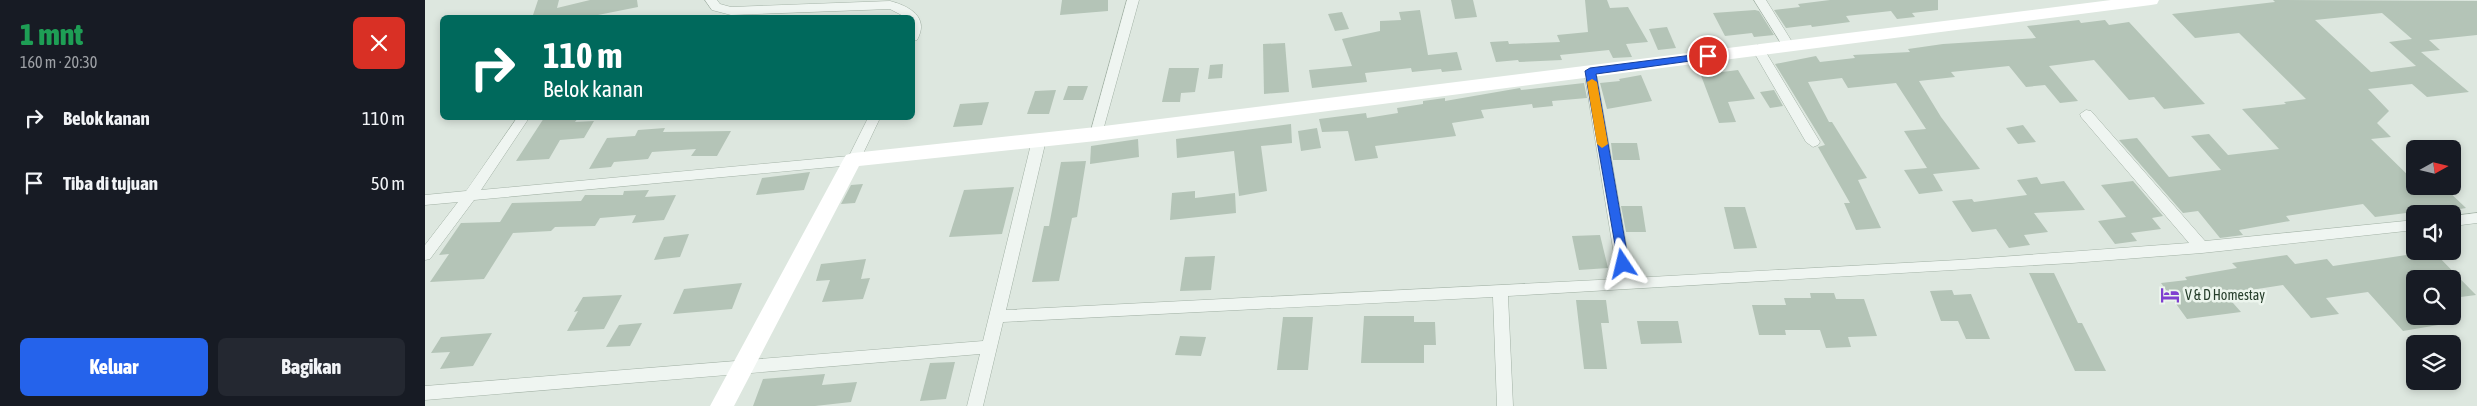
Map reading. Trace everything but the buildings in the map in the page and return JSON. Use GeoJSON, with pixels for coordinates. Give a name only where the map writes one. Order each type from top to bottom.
{"type":"FeatureCollection","features":[{"type":"Feature","properties":{"kind":"street"},"geometry":{"type":"LineString","coordinates":[[711,0],[716,7],[724,10],[748,12],[890,5],[907,10],[913,15]]}},
{"type":"Feature","properties":{"kind":"street"},"geometry":{"type":"LineString","coordinates":[[1096,134],[1133,0]]}},
{"type":"Feature","properties":{"kind":"street"},"geometry":{"type":"LineString","coordinates":[[1760,0],[1788,46]]}},
{"type":"Feature","properties":{"kind":"street"},"geometry":{"type":"LineString","coordinates":[[425,200],[853,160],[1096,134],[2151,0]]}},
{"type":"Feature","properties":{"kind":"street"},"geometry":{"type":"LineString","coordinates":[[1758,49],[1813,142]]}},
{"type":"Feature","properties":{"kind":"street"},"geometry":{"type":"LineString","coordinates":[[1590,71],[1626,284]]}},
{"type":"Feature","properties":{"kind":"street"},"geometry":{"type":"LineString","coordinates":[[2086,114],[2202,248]]}},
{"type":"Feature","properties":{"kind":"street"},"geometry":{"type":"LineString","coordinates":[[425,254],[469,197],[522,120]]}},
{"type":"Feature","properties":{"kind":"street"},"geometry":{"type":"LineString","coordinates":[[721,406],[873,120]]}},
{"type":"Feature","properties":{"kind":"street"},"geometry":{"type":"LineString","coordinates":[[975,406],[1039,140]]}},
{"type":"Feature","properties":{"kind":"street"},"geometry":{"type":"LineString","coordinates":[[2461,220],[2477,218]]}},
{"type":"Feature","properties":{"kind":"street"},"geometry":{"type":"LineString","coordinates":[[998,316],[1923,268],[2202,248],[2406,226]]}},
{"type":"Feature","properties":{"kind":"street"},"geometry":{"type":"LineString","coordinates":[[1500,291],[1505,406]]}},
{"type":"Feature","properties":{"kind":"street"},"geometry":{"type":"LineString","coordinates":[[425,393],[990,347]]}},
{"type":"Feature","properties":{"kind":"slow traffic"},"geometry":{"type":"LineString","coordinates":[[1592,82],[1602,144]]}},
{"type":"Feature","properties":{"kind":"place","name":"V & D Homestay"},"geometry":{"type":"Point","coordinates":[2170,295]}},
{"type":"Feature","properties":{"kind":"route"},"geometry":{"type":"LineString","coordinates":[[1623,264],[1590,71],[1708,56]]}}]}
